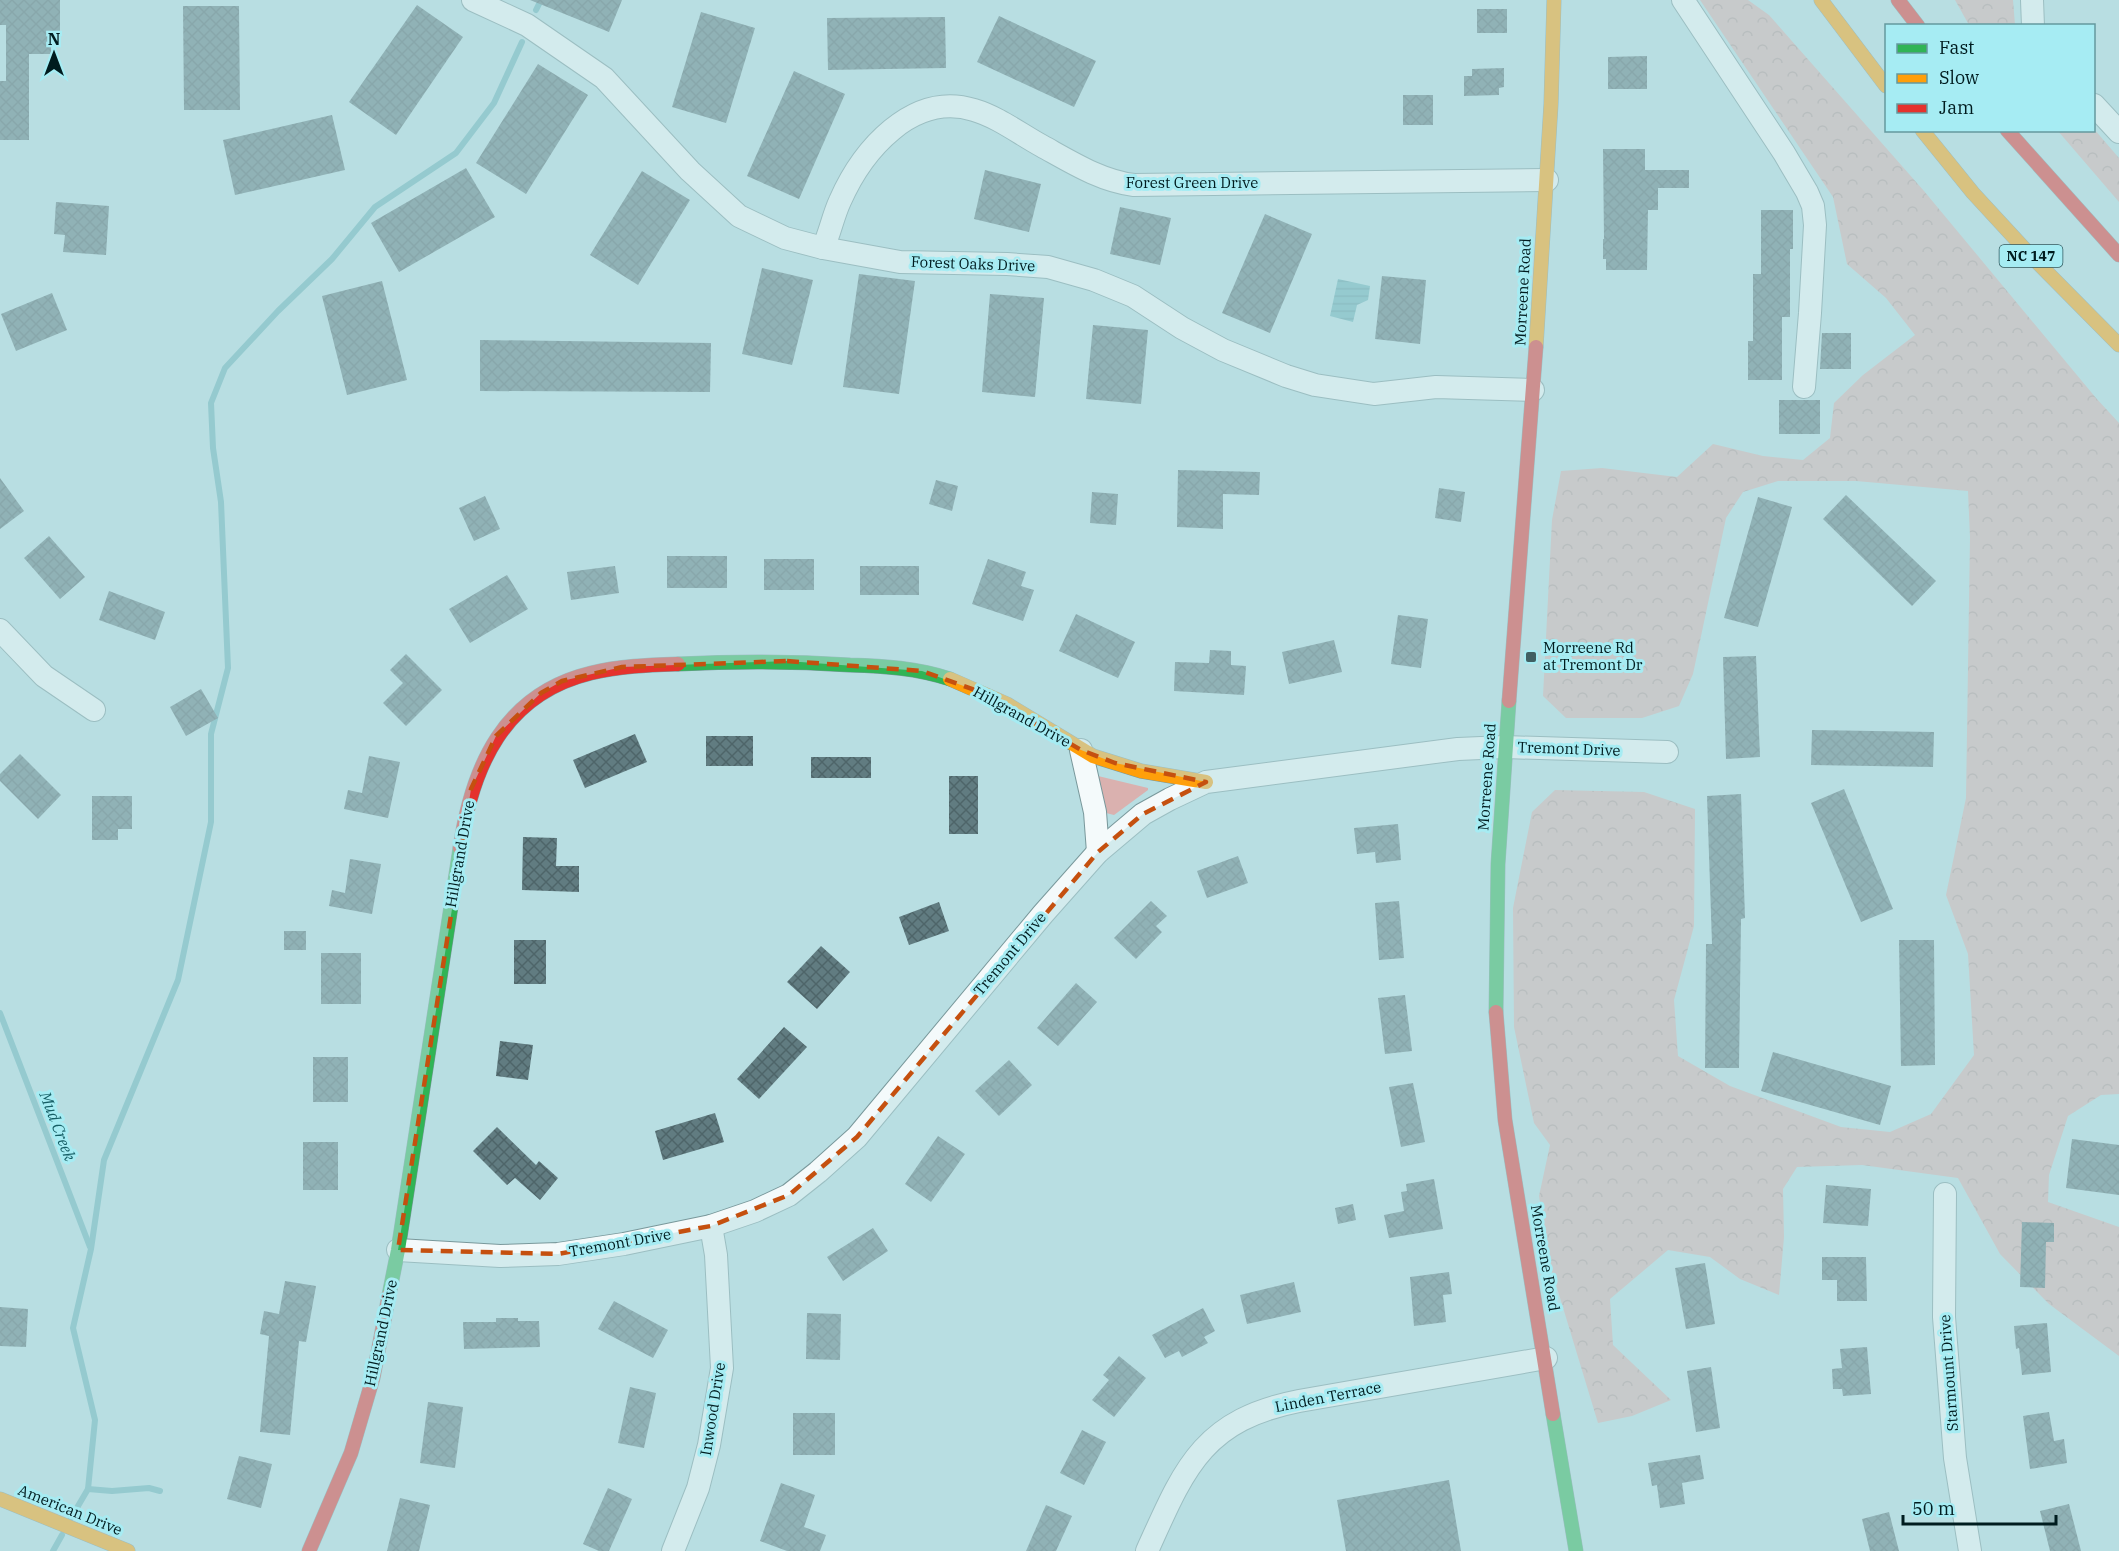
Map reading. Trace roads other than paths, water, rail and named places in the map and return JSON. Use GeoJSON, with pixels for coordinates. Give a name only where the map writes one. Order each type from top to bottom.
{"type":"FeatureCollection","features":[{"type":"Feature","properties":{"kind":"main road","name":"Morreene Road"},"geometry":{"type":"LineString","coordinates":[[1554,0],[1547,180],[1505,747],[1495,914],[1494,979],[1497,1052],[1504,1120],[1576,1551]]}},
{"type":"Feature","properties":{"kind":"main road"},"geometry":{"type":"LineString","coordinates":[[1821,0],[1885,83]]}},
{"type":"Feature","properties":{"kind":"main road"},"geometry":{"type":"LineString","coordinates":[[1898,0],[1916,24]]}},
{"type":"Feature","properties":{"kind":"main road","name":"NC 147"},"geometry":{"type":"LineString","coordinates":[[1924,132],[2032,258],[2119,345]]}},
{"type":"Feature","properties":{"kind":"main road"},"geometry":{"type":"LineString","coordinates":[[2009,132],[2119,255]]}},
{"type":"Feature","properties":{"kind":"main road","name":"Hillgrand Drive"},"geometry":{"type":"LineString","coordinates":[[309,1551],[351,1453],[374,1378],[398,1250],[467,806],[481,764],[496,736],[519,710],[562,681],[622,667],[727,661],[788,661],[922,671],[986,694],[1054,731],[1081,750],[1162,777],[1206,782]]}},
{"type":"Feature","properties":{"kind":"main road","name":"American Drive"},"geometry":{"type":"LineString","coordinates":[[0,1499],[128,1551]]}},
{"type":"Feature","properties":{"kind":"street","name":"Forest Oaks Drive"},"geometry":{"type":"LineString","coordinates":[[473,0],[527,25],[604,78],[690,171],[739,216],[785,238],[823,248],[900,262],[1048,267],[1094,280],[1133,296],[1182,328],[1223,350],[1286,376],[1315,385],[1374,394],[1436,387],[1533,390]]}},
{"type":"Feature","properties":{"kind":"street"},"geometry":{"type":"LineString","coordinates":[[1683,0],[1784,153],[1813,206],[1815,225],[1804,387]]}},
{"type":"Feature","properties":{"kind":"street"},"geometry":{"type":"LineString","coordinates":[[2032,0],[2033,24]]}},
{"type":"Feature","properties":{"kind":"street","name":"Forest Green Drive"},"geometry":{"type":"LineString","coordinates":[[823,248],[848,184],[874,146],[903,120],[920,111],[952,106],[992,117],[1078,166],[1120,183],[1134,185],[1547,180]]}},
{"type":"Feature","properties":{"kind":"street"},"geometry":{"type":"LineString","coordinates":[[2095,106],[2119,132]]}},
{"type":"Feature","properties":{"kind":"street"},"geometry":{"type":"LineString","coordinates":[[0,630],[44,676],[94,710]]}},
{"type":"Feature","properties":{"kind":"street","name":"Tremont Drive"},"geometry":{"type":"LineString","coordinates":[[398,1250],[500,1256],[558,1254],[624,1244],[711,1226],[755,1211],[789,1195],[819,1172],[857,1137],[1036,922],[1098,852],[1143,814],[1206,782],[1458,749],[1505,747],[1667,752]]}},
{"type":"Feature","properties":{"kind":"street","name":"Hillgrand Drive"},"geometry":{"type":"LineString","coordinates":[[1081,750],[1095,812],[1098,852]]}},
{"type":"Feature","properties":{"kind":"street","name":"Starmount Drive"},"geometry":{"type":"LineString","coordinates":[[1945,1194],[1944,1317],[1955,1458],[1970,1551]]}},
{"type":"Feature","properties":{"kind":"street","name":"Inwood Drive"},"geometry":{"type":"LineString","coordinates":[[673,1551],[698,1488],[710,1445],[722,1368],[720,1304],[711,1226]]}},
{"type":"Feature","properties":{"kind":"street","name":"Linden Terrace"},"geometry":{"type":"LineString","coordinates":[[1146,1551],[1170,1497],[1198,1453],[1211,1440],[1247,1416],[1273,1406],[1545,1358]]}},
{"type":"Feature","properties":{"kind":"water"},"geometry":{"type":"Polygon","coordinates":[[[1338,279],[1370,286],[1368,300],[1357,305],[1353,322],[1330,316],[1338,279]]]}},
{"type":"Feature","properties":{"kind":"waterway"},"geometry":{"type":"LineString","coordinates":[[536,10],[541,0]]}},
{"type":"Feature","properties":{"kind":"waterway"},"geometry":{"type":"LineString","coordinates":[[71,1518],[88,1489],[95,1420],[73,1328],[91,1249],[104,1160],[178,980],[211,822],[211,734],[228,668],[221,502],[213,448],[211,403],[225,368],[278,311],[332,259],[375,207],[456,153],[494,103],[522,42]]}},
{"type":"Feature","properties":{"kind":"waterway","name":"Mud Creek"},"geometry":{"type":"LineString","coordinates":[[0,1013],[90,1247]]}},
{"type":"Feature","properties":{"kind":"waterway"},"geometry":{"type":"LineString","coordinates":[[88,1489],[112,1491],[149,1488],[160,1491]]}},
{"type":"Feature","properties":{"kind":"waterway"},"geometry":{"type":"LineString","coordinates":[[53,1551],[62,1535]]}},
{"type":"Feature","properties":{"kind":"place","name":"Morreene Rd at Tremont Dr"},"geometry":{"type":"Point","coordinates":[1531,657]}}]}
